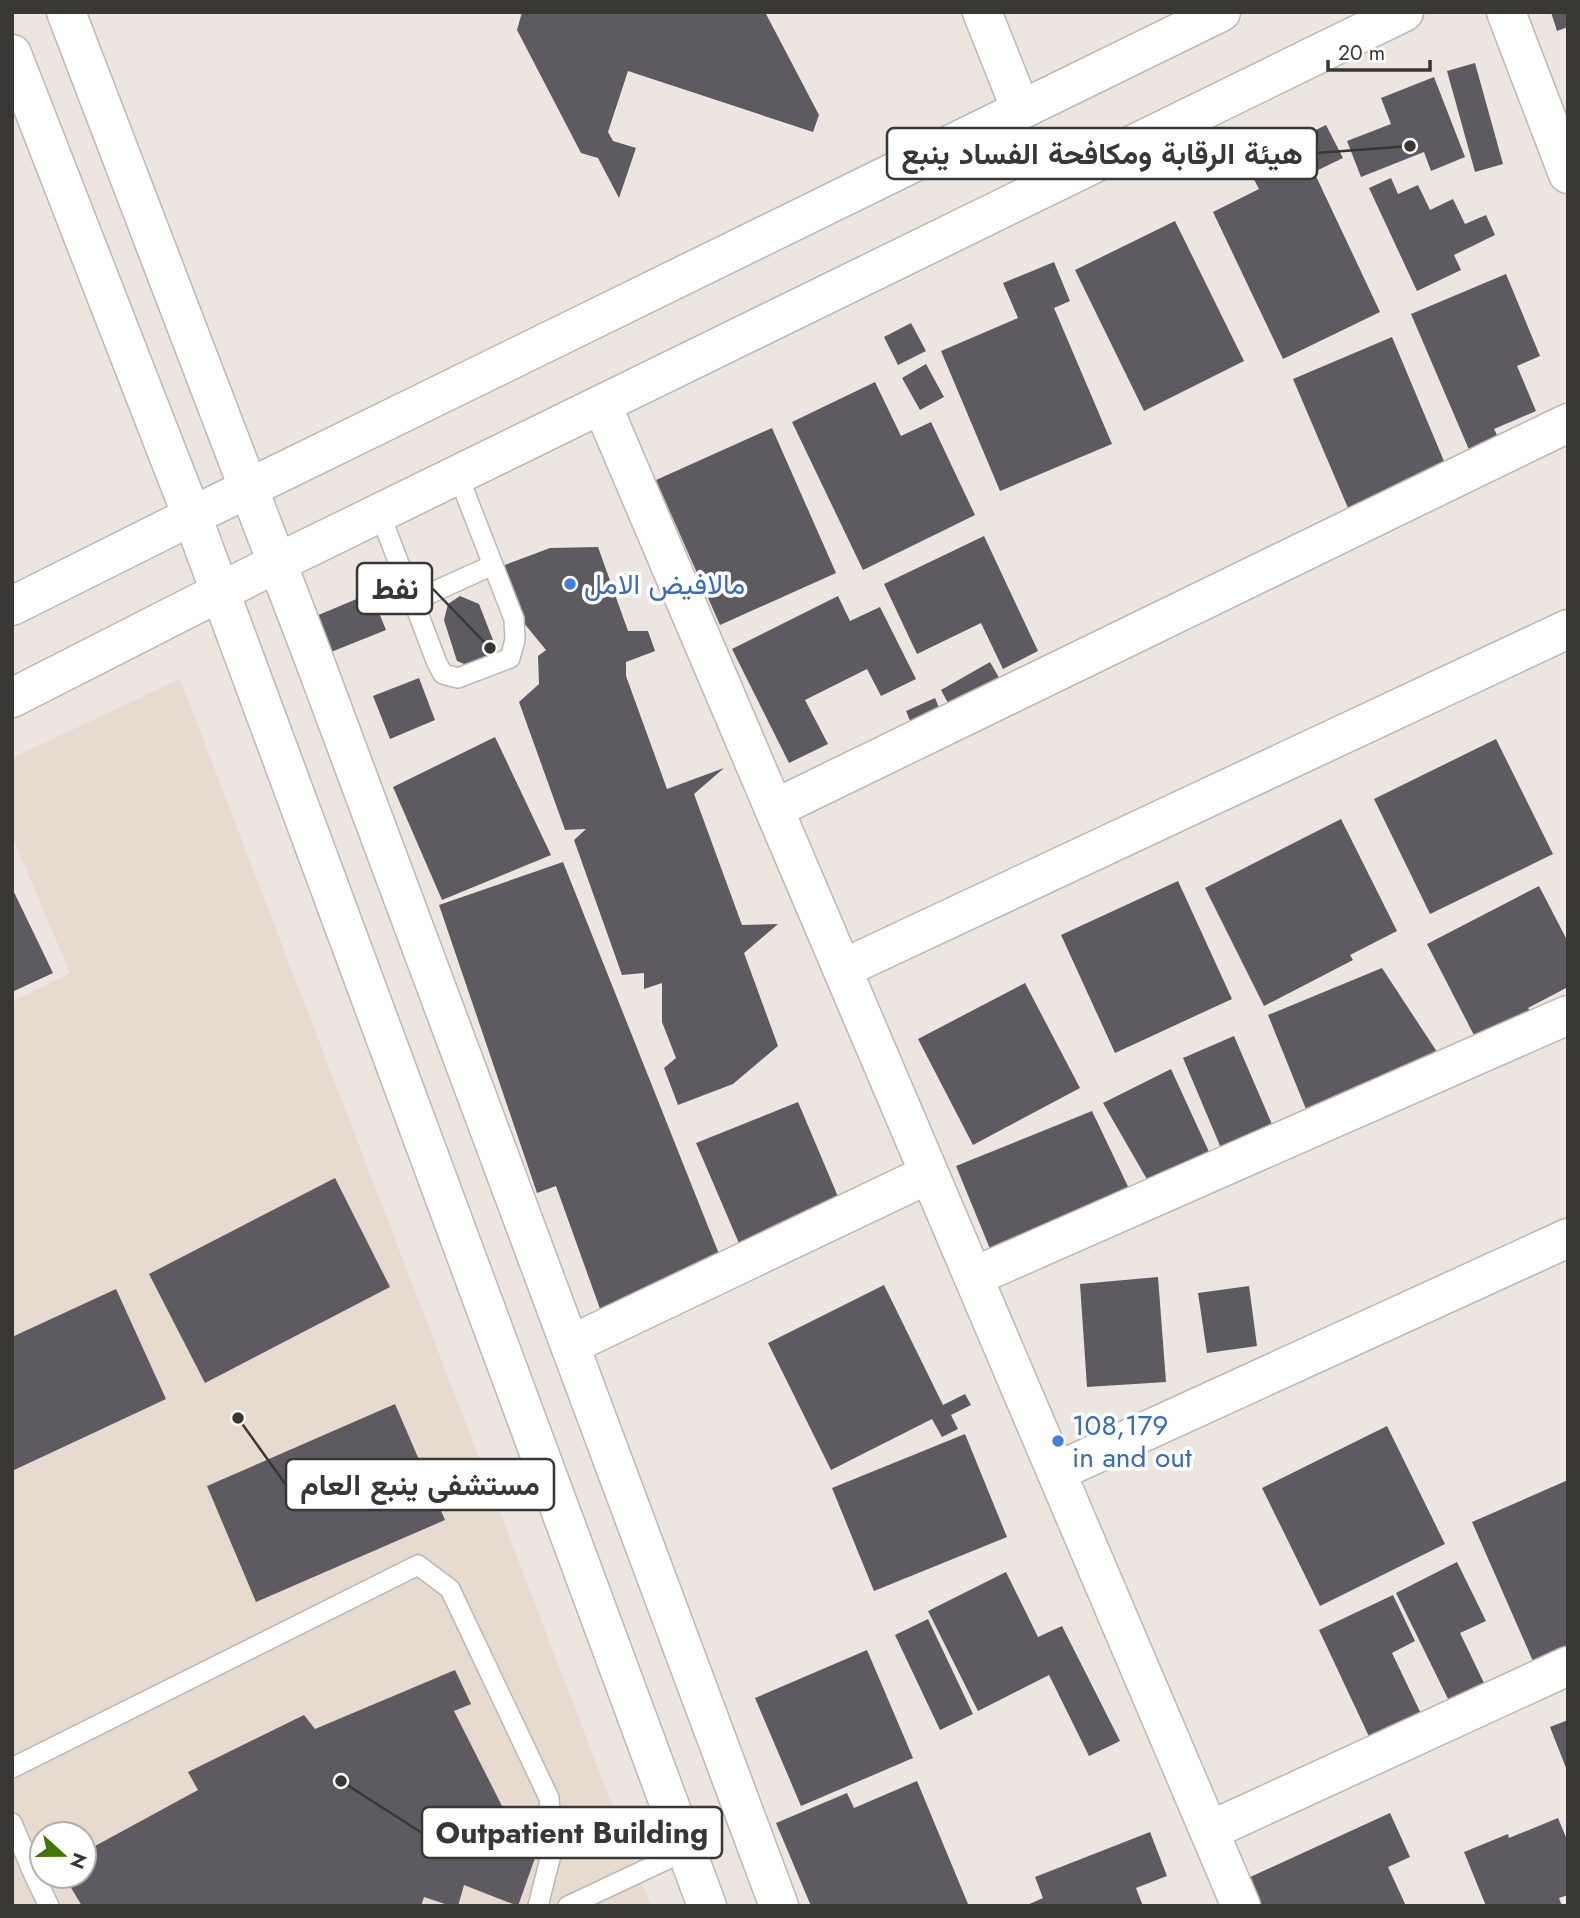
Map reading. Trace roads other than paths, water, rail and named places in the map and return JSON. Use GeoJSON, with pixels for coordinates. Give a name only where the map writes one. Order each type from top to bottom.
{"type":"FeatureCollection","features":[{"type":"Feature","properties":{"kind":"street"},"geometry":{"type":"LineString","coordinates":[[66,12],[277,564],[779,1906]]}},
{"type":"Feature","properties":{"kind":"street"},"geometry":{"type":"LineString","coordinates":[[982,12],[1021,110]]}},
{"type":"Feature","properties":{"kind":"street"},"geometry":{"type":"LineString","coordinates":[[12,606],[1221,12]]}},
{"type":"Feature","properties":{"kind":"street"},"geometry":{"type":"LineString","coordinates":[[12,698],[220,592],[1404,12]]}},
{"type":"Feature","properties":{"kind":"street"},"geometry":{"type":"LineString","coordinates":[[1506,12],[1568,174]]}},
{"type":"Feature","properties":{"kind":"street"},"geometry":{"type":"LineString","coordinates":[[12,54],[192,516],[687,1850],[705,1905]]}},
{"type":"Feature","properties":{"kind":"street"},"geometry":{"type":"LineString","coordinates":[[602,405],[1241,1906]]}},
{"type":"Feature","properties":{"kind":"street"},"geometry":{"type":"LineString","coordinates":[[774,809],[1568,423]]}},
{"type":"Feature","properties":{"kind":"street"},"geometry":{"type":"LineString","coordinates":[[842,969],[1568,629]]}},
{"type":"Feature","properties":{"kind":"street"},"geometry":{"type":"LineString","coordinates":[[973,1277],[1568,1015]]}},
{"type":"Feature","properties":{"kind":"street"},"geometry":{"type":"LineString","coordinates":[[570,1345],[929,1174]]}},
{"type":"Feature","properties":{"kind":"street"},"geometry":{"type":"LineString","coordinates":[[1056,1472],[1568,1238]]}},
{"type":"Feature","properties":{"kind":"street"},"geometry":{"type":"LineString","coordinates":[[1209,1831],[1568,1666]]}},
{"type":"Feature","properties":{"kind":"lane"},"geometry":{"type":"LineString","coordinates":[[380,514],[443,674],[457,678],[510,658],[515,640],[514,619],[458,475]]}},
{"type":"Feature","properties":{"kind":"lane"},"geometry":{"type":"LineString","coordinates":[[414,601],[493,565]]}},
{"type":"Feature","properties":{"kind":"lane"},"geometry":{"type":"LineString","coordinates":[[12,1768],[418,1565],[450,1589],[549,1798],[554,1847],[538,1906]]}},
{"type":"Feature","properties":{"kind":"lane"},"geometry":{"type":"LineString","coordinates":[[12,1823],[49,1906]]}},
{"type":"Feature","properties":{"kind":"lane"},"geometry":{"type":"LineString","coordinates":[[568,1906],[687,1850]]}},
{"type":"Feature","properties":{"kind":"place","name":"هيئة الرقابة ومكافحة الفساد ينبع"},"geometry":{"type":"Point","coordinates":[1410,146]}},
{"type":"Feature","properties":{"kind":"place","name":"مالافيض الامل"},"geometry":{"type":"Point","coordinates":[570,584]}},
{"type":"Feature","properties":{"kind":"place","name":"نفط"},"geometry":{"type":"Point","coordinates":[490,648]}},
{"type":"Feature","properties":{"kind":"place","name":"مستشفى ينبع العام"},"geometry":{"type":"Point","coordinates":[238,1418]}},
{"type":"Feature","properties":{"kind":"place","name":"108,179 in and out"},"geometry":{"type":"Point","coordinates":[1058,1441]}},
{"type":"Feature","properties":{"kind":"place","name":"Outpatient Building"},"geometry":{"type":"Point","coordinates":[341,1781]}}]}
